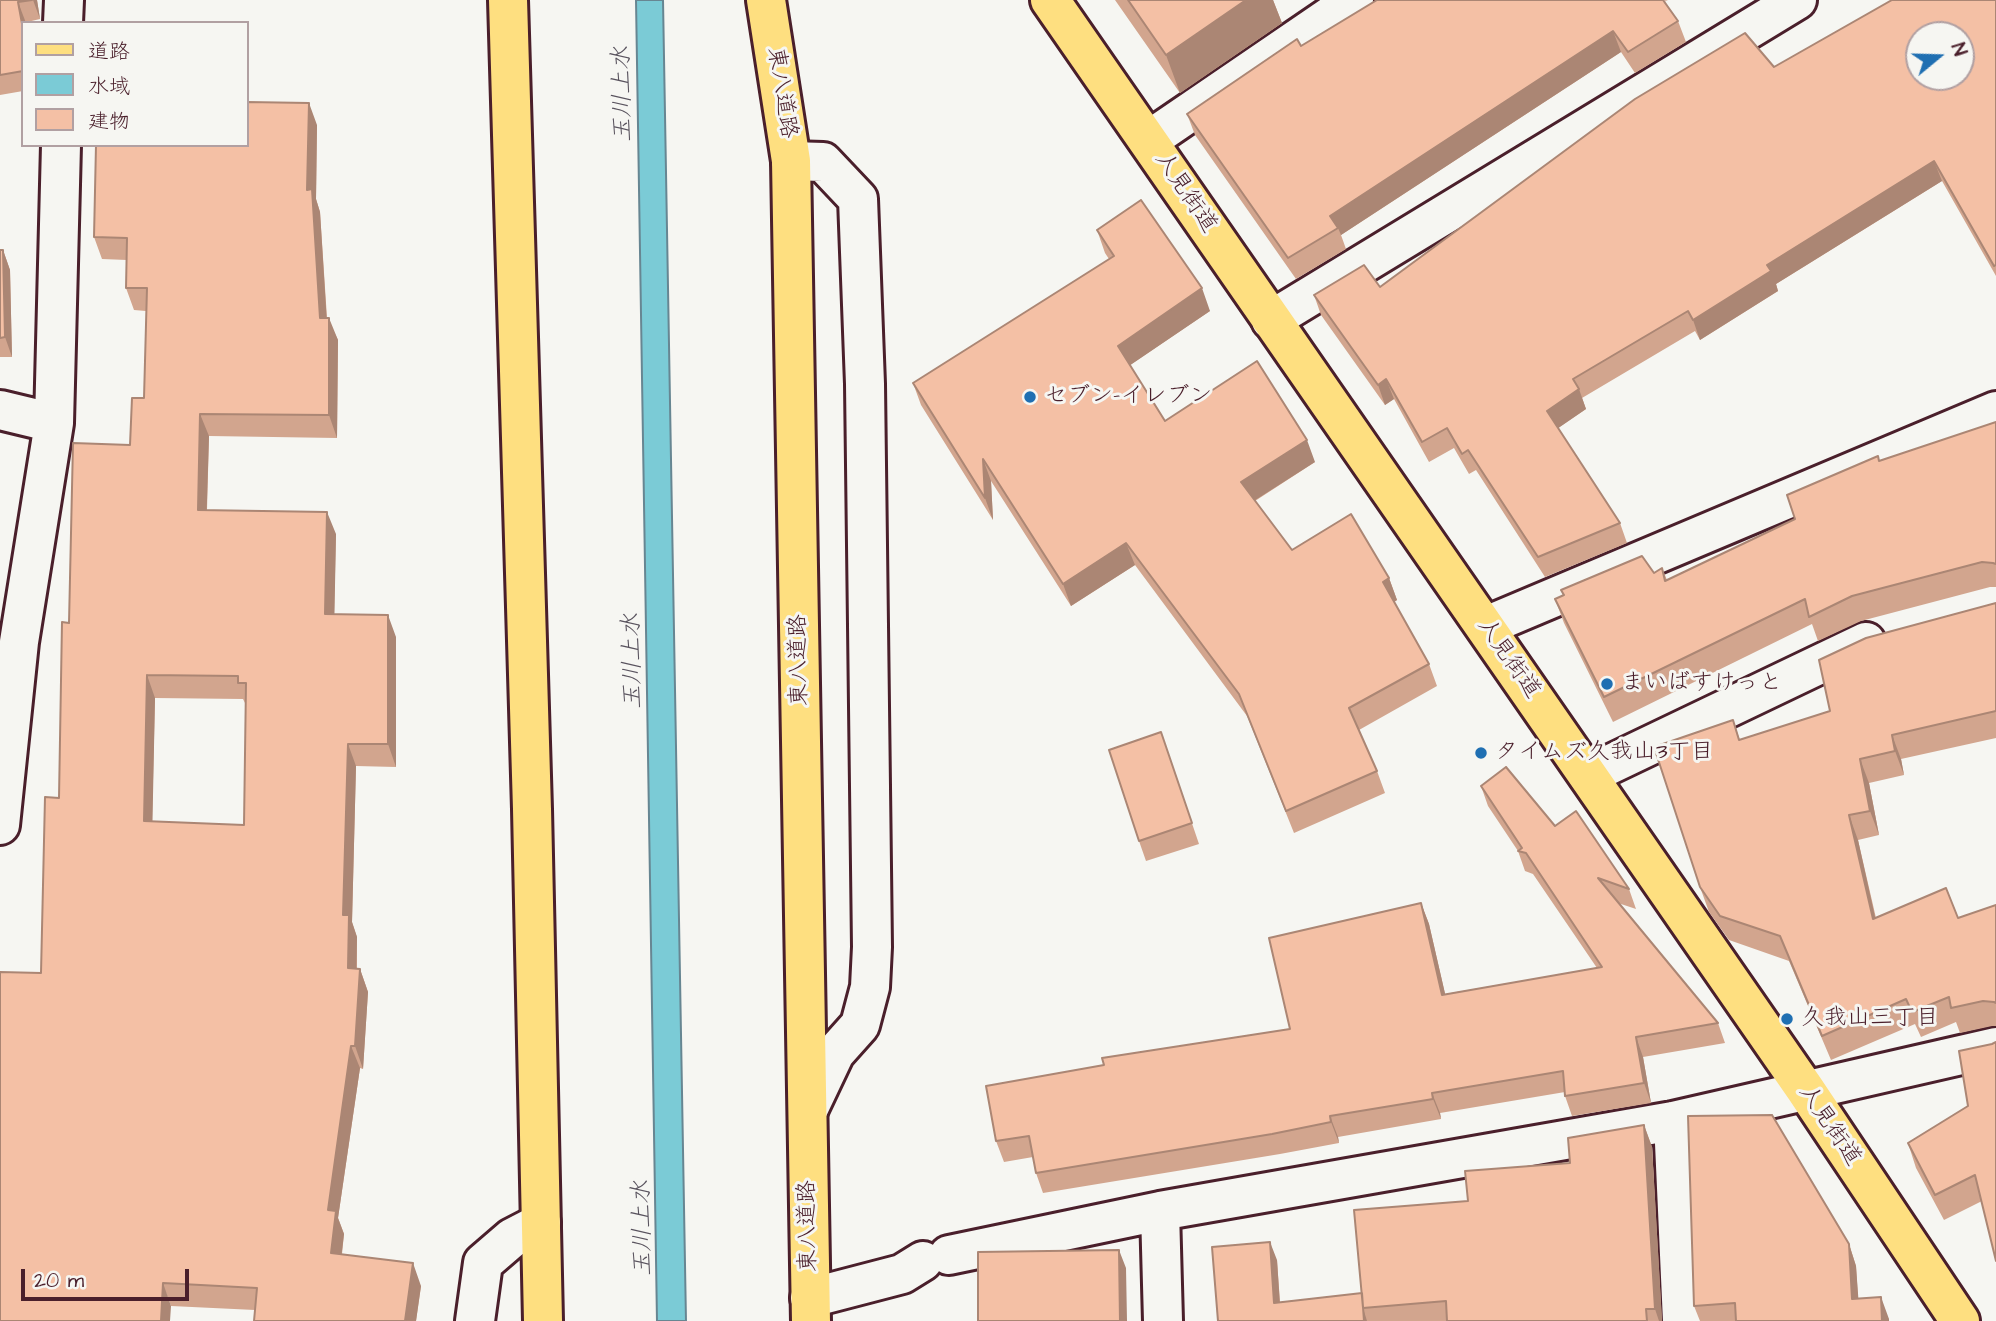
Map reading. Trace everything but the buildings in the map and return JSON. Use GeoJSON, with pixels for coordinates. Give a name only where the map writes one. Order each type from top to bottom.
{"type":"FeatureCollection","features":[{"type":"Feature","properties":{"kind":"main road"},"geometry":{"type":"LineString","coordinates":[[508,0],[543,1321]]}},
{"type":"Feature","properties":{"kind":"main road","name":"東八道路"},"geometry":{"type":"LineString","coordinates":[[766,0],[791,161],[811,1310]]}},
{"type":"Feature","properties":{"kind":"main road","name":"人見街道"},"geometry":{"type":"LineString","coordinates":[[1050,0],[1805,1089],[1960,1321]]}},
{"type":"Feature","properties":{"kind":"street"},"geometry":{"type":"LineString","coordinates":[[63,21],[64,0]]}},
{"type":"Feature","properties":{"kind":"street"},"geometry":{"type":"LineString","coordinates":[[1149,140],[1354,0]]}},
{"type":"Feature","properties":{"kind":"street"},"geometry":{"type":"LineString","coordinates":[[1271,320],[1797,0]]}},
{"type":"Feature","properties":{"kind":"street"},"geometry":{"type":"LineString","coordinates":[[0,825],[19,642],[54,423],[61,147]]}},
{"type":"Feature","properties":{"kind":"street"},"geometry":{"type":"LineString","coordinates":[[791,161],[823,162],[858,199],[865,384],[870,987],[860,1025],[835,1053],[808,1110]]}},
{"type":"Feature","properties":{"kind":"street"},"geometry":{"type":"LineString","coordinates":[[0,410],[54,423]]}},
{"type":"Feature","properties":{"kind":"street"},"geometry":{"type":"LineString","coordinates":[[1486,626],[1996,411]]}},
{"type":"Feature","properties":{"kind":"street"},"geometry":{"type":"LineString","coordinates":[[1588,775],[1867,642],[1906,631]]}},
{"type":"Feature","properties":{"kind":"street"},"geometry":{"type":"LineString","coordinates":[[811,1310],[936,1258],[1160,1211],[1673,1121],[1996,1047]]}},
{"type":"Feature","properties":{"kind":"street"},"geometry":{"type":"LineString","coordinates":[[1673,1121],[1682,1321]]}},
{"type":"Feature","properties":{"kind":"street"},"geometry":{"type":"LineString","coordinates":[[1160,1211],[1163,1321]]}},
{"type":"Feature","properties":{"kind":"street"},"geometry":{"type":"LineString","coordinates":[[475,1321],[483,1263],[512,1238],[541,1223]]}},
{"type":"Feature","properties":{"kind":"water"},"geometry":{"type":"Polygon","coordinates":[[[636,0],[663,0],[686,1321],[657,1321],[636,0]]]}},
{"type":"Feature","properties":{"kind":"place","name":"セブン-イレブン"},"geometry":{"type":"Point","coordinates":[1030,397]}},
{"type":"Feature","properties":{"kind":"place","name":"まいばすけっと"},"geometry":{"type":"Point","coordinates":[1607,684]}},
{"type":"Feature","properties":{"kind":"place","name":"タイムズ久我山3丁目"},"geometry":{"type":"Point","coordinates":[1481,753]}},
{"type":"Feature","properties":{"kind":"place","name":"久我山三丁目"},"geometry":{"type":"Point","coordinates":[1787,1019]}},
{"type":"Feature","properties":{"kind":"water label","name":"玉川上水"},"geometry":{"type":"Point","coordinates":[624,94]}},
{"type":"Feature","properties":{"kind":"water label","name":"玉川上水"},"geometry":{"type":"Point","coordinates":[634,661]}},
{"type":"Feature","properties":{"kind":"water label","name":"玉川上水"},"geometry":{"type":"Point","coordinates":[644,1228]}}]}
